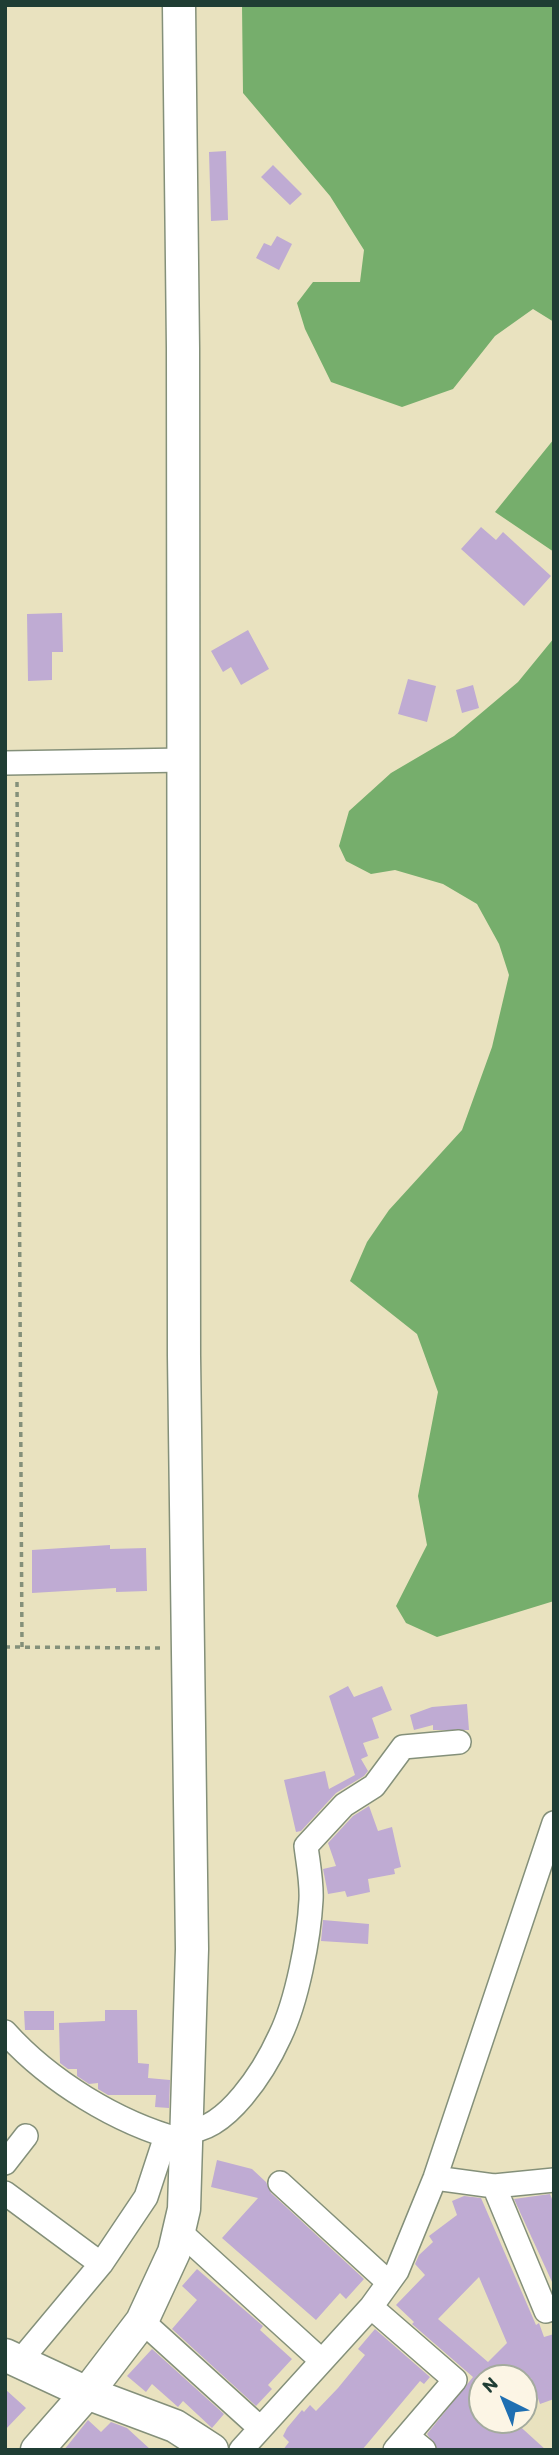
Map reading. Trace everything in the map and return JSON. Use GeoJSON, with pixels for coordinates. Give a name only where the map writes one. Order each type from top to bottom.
{"type":"FeatureCollection","features":[{"type":"Feature","properties":{"kind":"street"},"geometry":{"type":"LineString","coordinates":[[46,2447],[142,2321],[174,2252],[184,2209],[180,2136],[192,1950],[184,1356],[185,760],[179,5]]}},
{"type":"Feature","properties":{"kind":"street"},"geometry":{"type":"LineString","coordinates":[[11,763],[185,760]]}},
{"type":"Feature","properties":{"kind":"street"},"geometry":{"type":"LineString","coordinates":[[10,2045],[76,2091],[137,2126],[180,2136],[200,2131],[235,2107],[281,2035],[305,1952],[311,1898],[306,1846],[344,1805],[374,1786],[402,1747],[459,1742]]}},
{"type":"Feature","properties":{"kind":"street"},"geometry":{"type":"LineString","coordinates":[[241,2450],[371,2307],[402,2259],[435,2178],[554,1823]]}},
{"type":"Feature","properties":{"kind":"street"},"geometry":{"type":"LineString","coordinates":[[5,2162],[26,2136]]}},
{"type":"Feature","properties":{"kind":"street"},"geometry":{"type":"LineString","coordinates":[[180,2136],[146,2197],[101,2264],[13,2358],[87,2393],[175,2426],[212,2450]]}},
{"type":"Feature","properties":{"kind":"street"},"geometry":{"type":"LineString","coordinates":[[435,2178],[494,2186],[554,2180]]}},
{"type":"Feature","properties":{"kind":"street"},"geometry":{"type":"LineString","coordinates":[[280,2183],[388,2282]]}},
{"type":"Feature","properties":{"kind":"street"},"geometry":{"type":"LineString","coordinates":[[494,2186],[546,2311],[554,2307]]}},
{"type":"Feature","properties":{"kind":"street"},"geometry":{"type":"LineString","coordinates":[[5,2193],[101,2264]]}},
{"type":"Feature","properties":{"kind":"street"},"geometry":{"type":"LineString","coordinates":[[179,2231],[322,2361]]}},
{"type":"Feature","properties":{"kind":"street"},"geometry":{"type":"LineString","coordinates":[[371,2307],[455,2380],[409,2445]]}},
{"type":"Feature","properties":{"kind":"street"},"geometry":{"type":"LineString","coordinates":[[142,2321],[260,2428]]}},
{"type":"Feature","properties":{"kind":"path"},"geometry":{"type":"LineString","coordinates":[[11,763],[23,1647]]}},
{"type":"Feature","properties":{"kind":"path"},"geometry":{"type":"LineString","coordinates":[[5,1647],[190,1648]]}},
{"type":"Feature","properties":{"kind":"green space"},"geometry":{"type":"Polygon","coordinates":[[[242,5],[554,5],[554,322],[533,309],[495,336],[453,389],[402,407],[331,382],[305,329],[297,303],[313,282],[360,282],[364,250],[330,196],[243,93],[242,5]]]}},
{"type":"Feature","properties":{"kind":"green space"},"geometry":{"type":"Polygon","coordinates":[[[554,439],[554,552],[495,512],[554,439]]]}},
{"type":"Feature","properties":{"kind":"green space"},"geometry":{"type":"Polygon","coordinates":[[[554,638],[554,1601],[437,1637],[406,1623],[396,1606],[427,1545],[418,1496],[438,1392],[417,1334],[350,1281],[367,1242],[389,1210],[462,1130],[492,1047],[509,975],[499,944],[477,904],[443,884],[395,870],[371,874],[346,861],[339,846],[349,811],[391,773],[454,736],[518,682],[554,638]]]}},
{"type":"Feature","properties":{"kind":"building"},"geometry":{"type":"Polygon","coordinates":[[[226,151],[228,220],[211,221],[209,152],[226,151]]]}},
{"type":"Feature","properties":{"kind":"building"},"geometry":{"type":"Polygon","coordinates":[[[273,165],[302,194],[290,205],[261,177],[273,165]]]}},
{"type":"Feature","properties":{"kind":"building"},"geometry":{"type":"Polygon","coordinates":[[[277,236],[292,244],[279,270],[256,258],[264,243],[271,246],[277,236]]]}},
{"type":"Feature","properties":{"kind":"building"},"geometry":{"type":"Polygon","coordinates":[[[481,527],[496,540],[503,532],[551,576],[524,606],[461,549],[481,527]]]}},
{"type":"Feature","properties":{"kind":"building"},"geometry":{"type":"Polygon","coordinates":[[[62,613],[63,652],[52,652],[52,680],[28,681],[27,614],[62,613]]]}},
{"type":"Feature","properties":{"kind":"building"},"geometry":{"type":"Polygon","coordinates":[[[248,630],[269,669],[241,685],[231,667],[223,672],[211,651],[248,630]]]}},
{"type":"Feature","properties":{"kind":"building"},"geometry":{"type":"Polygon","coordinates":[[[408,679],[436,686],[427,722],[398,714],[408,679]]]}},
{"type":"Feature","properties":{"kind":"building"},"geometry":{"type":"Polygon","coordinates":[[[473,685],[479,708],[462,713],[456,690],[473,685]]]}},
{"type":"Feature","properties":{"kind":"building"},"geometry":{"type":"Polygon","coordinates":[[[110,1545],[110,1549],[146,1548],[147,1591],[116,1592],[116,1588],[32,1593],[32,1550],[110,1545]]]}},
{"type":"Feature","properties":{"kind":"building"},"geometry":{"type":"Polygon","coordinates":[[[348,1686],[354,1697],[382,1686],[392,1710],[372,1718],[379,1738],[363,1743],[368,1756],[361,1759],[368,1771],[336,1793],[301,1831],[296,1832],[284,1780],[325,1771],[329,1789],[355,1775],[329,1696],[348,1686]]]}},
{"type":"Feature","properties":{"kind":"building"},"geometry":{"type":"Polygon","coordinates":[[[467,1704],[469,1730],[433,1730],[433,1725],[414,1730],[410,1715],[432,1707],[467,1704]]]}},
{"type":"Feature","properties":{"kind":"building"},"geometry":{"type":"Polygon","coordinates":[[[369,1806],[378,1831],[392,1827],[401,1867],[394,1869],[395,1874],[368,1879],[370,1892],[347,1897],[345,1891],[328,1894],[323,1869],[336,1866],[328,1843],[353,1816],[369,1806]]]}},
{"type":"Feature","properties":{"kind":"building"},"geometry":{"type":"Polygon","coordinates":[[[323,1920],[369,1924],[368,1944],[321,1941],[323,1920]]]}},
{"type":"Feature","properties":{"kind":"building"},"geometry":{"type":"Polygon","coordinates":[[[105,2010],[137,2010],[138,2063],[149,2064],[148,2078],[170,2080],[169,2108],[155,2107],[156,2095],[108,2095],[98,2089],[98,2083],[89,2084],[77,2076],[77,2069],[68,2069],[60,2063],[59,2023],[105,2021],[105,2010]]]}},
{"type":"Feature","properties":{"kind":"building"},"geometry":{"type":"Polygon","coordinates":[[[24,2011],[54,2011],[54,2030],[25,2030],[24,2011]]]}},
{"type":"Feature","properties":{"kind":"building"},"geometry":{"type":"Polygon","coordinates":[[[217,2160],[252,2169],[266,2182],[271,2193],[364,2279],[346,2299],[340,2293],[316,2320],[222,2238],[258,2198],[211,2187],[217,2160]]]}},
{"type":"Feature","properties":{"kind":"building"},"geometry":{"type":"Polygon","coordinates":[[[550,2194],[554,2204],[553,2284],[514,2199],[550,2194]]]}},
{"type":"Feature","properties":{"kind":"building"},"geometry":{"type":"Polygon","coordinates":[[[464,2196],[481,2198],[536,2325],[539,2323],[544,2337],[554,2334],[554,2399],[540,2404],[538,2364],[468,2364],[468,2373],[412,2324],[414,2322],[396,2305],[425,2275],[415,2264],[419,2255],[433,2242],[429,2236],[457,2215],[452,2201],[464,2196]],[[479,2277],[438,2319],[488,2362],[507,2343],[479,2277]]]}},
{"type":"Feature","properties":{"kind":"building"},"geometry":{"type":"Polygon","coordinates":[[[197,2269],[263,2326],[260,2330],[292,2359],[268,2385],[272,2389],[256,2406],[172,2329],[197,2300],[182,2286],[197,2269]]]}},
{"type":"Feature","properties":{"kind":"building"},"geometry":{"type":"Polygon","coordinates":[[[375,2329],[430,2377],[424,2384],[420,2381],[362,2450],[283,2450],[289,2442],[283,2436],[287,2428],[302,2410],[304,2412],[310,2405],[316,2411],[338,2388],[365,2355],[358,2349],[375,2329]]]}},
{"type":"Feature","properties":{"kind":"building"},"geometry":{"type":"Polygon","coordinates":[[[152,2349],[224,2414],[212,2428],[183,2401],[178,2407],[152,2384],[146,2392],[127,2376],[152,2349]]]}},
{"type":"Feature","properties":{"kind":"building"},"geometry":{"type":"Polygon","coordinates":[[[468,2383],[468,2434],[528,2434],[546,2450],[438,2450],[427,2434],[468,2383]]]}},
{"type":"Feature","properties":{"kind":"building"},"geometry":{"type":"Polygon","coordinates":[[[5,2389],[26,2408],[5,2430],[5,2389]]]}},
{"type":"Feature","properties":{"kind":"building"},"geometry":{"type":"Polygon","coordinates":[[[88,2420],[101,2432],[111,2422],[127,2428],[151,2450],[64,2450],[88,2420]]]}}]}
